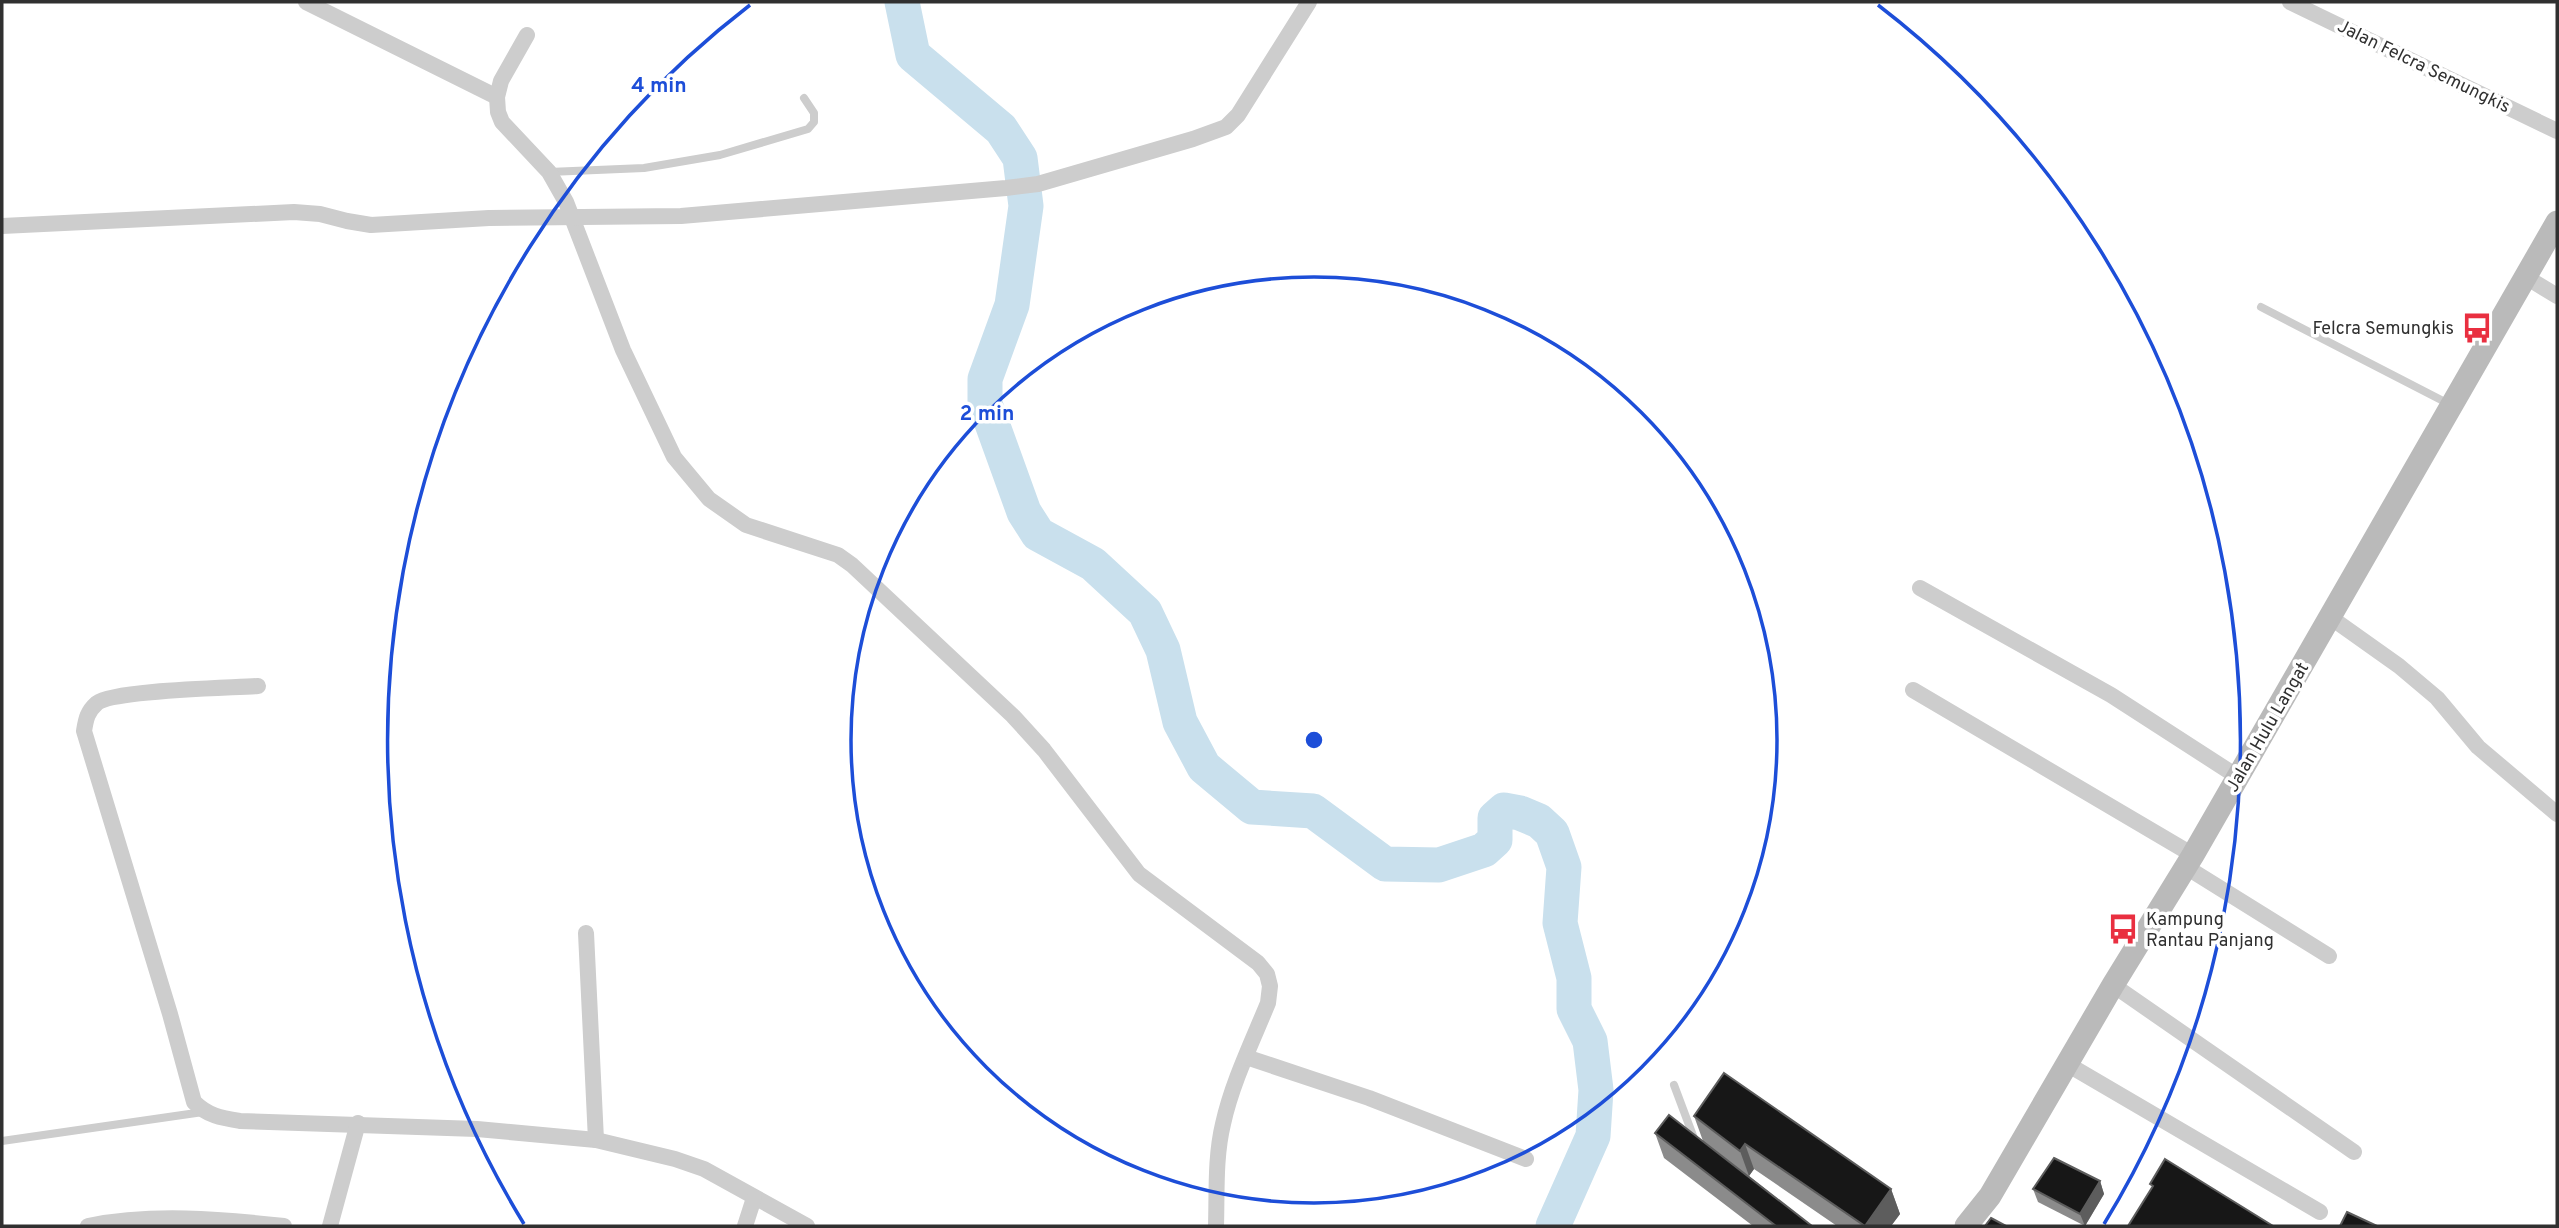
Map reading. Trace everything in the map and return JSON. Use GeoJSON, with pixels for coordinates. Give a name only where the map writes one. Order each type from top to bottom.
{"type":"FeatureCollection","features":[{"type":"Feature","properties":{"kind":"street"},"geometry":{"type":"LineString","coordinates":[[306,2],[497,97]]}},
{"type":"Feature","properties":{"kind":"street"},"geometry":{"type":"LineString","coordinates":[[2,226],[294,212],[320,214],[371,225],[489,218],[681,216],[1038,184],[1226,127],[1238,116],[1309,2]]}},
{"type":"Feature","properties":{"kind":"street","name":"Jalan Felcra Semungkis"},"geometry":{"type":"LineString","coordinates":[[2290,2],[2557,131]]}},
{"type":"Feature","properties":{"kind":"street"},"geometry":{"type":"LineString","coordinates":[[527,35],[501,81],[497,97],[498,112],[502,122],[549,172],[572,217],[623,350],[674,457],[709,499],[746,525],[838,555],[852,565],[1013,716],[1044,750],[1139,874],[1258,963],[1267,974],[1270,986],[1268,1003],[1223,1124],[1219,1146],[1216,1226]]}},
{"type":"Feature","properties":{"kind":"street","name":"Jalan Hulu Langat"},"geometry":{"type":"LineString","coordinates":[[1966,1226],[1990,1196],[2113,985],[2190,861],[2557,222]]}},
{"type":"Feature","properties":{"kind":"street"},"geometry":{"type":"LineString","coordinates":[[2526,277],[2557,296]]}},
{"type":"Feature","properties":{"kind":"street"},"geometry":{"type":"LineString","coordinates":[[1920,588],[2111,695],[2238,777]]}},
{"type":"Feature","properties":{"kind":"street"},"geometry":{"type":"LineString","coordinates":[[2330,617],[2399,666],[2437,698],[2478,747],[2557,814]]}},
{"type":"Feature","properties":{"kind":"street"},"geometry":{"type":"LineString","coordinates":[[258,686],[124,695],[99,701],[87,714],[84,731],[194,1102],[204,1112],[217,1118],[240,1121],[477,1129],[596,1140],[676,1159],[704,1169],[807,1226]]}},
{"type":"Feature","properties":{"kind":"street"},"geometry":{"type":"LineString","coordinates":[[1913,690],[2190,861],[2329,957]]}},
{"type":"Feature","properties":{"kind":"street"},"geometry":{"type":"LineString","coordinates":[[586,933],[596,1140]]}},
{"type":"Feature","properties":{"kind":"street"},"geometry":{"type":"LineString","coordinates":[[2113,985],[2354,1152]]}},
{"type":"Feature","properties":{"kind":"street"},"geometry":{"type":"LineString","coordinates":[[1246,1057],[1369,1098],[1526,1159]]}},
{"type":"Feature","properties":{"kind":"street"},"geometry":{"type":"LineString","coordinates":[[2067,1064],[2320,1212]]}},
{"type":"Feature","properties":{"kind":"street"},"geometry":{"type":"LineString","coordinates":[[330,1226],[358,1123]]}},
{"type":"Feature","properties":{"kind":"street"},"geometry":{"type":"LineString","coordinates":[[745,1226],[754,1198]]}},
{"type":"Feature","properties":{"kind":"street"},"geometry":{"type":"LineString","coordinates":[[89,1226],[119,1220],[222,1219],[284,1226]]}},
{"type":"Feature","properties":{"kind":"lane"},"geometry":{"type":"LineString","coordinates":[[549,172],[643,168],[720,155],[808,129],[814,122],[814,113],[804,97]]}},
{"type":"Feature","properties":{"kind":"lane"},"geometry":{"type":"LineString","coordinates":[[2261,307],[2452,405]]}},
{"type":"Feature","properties":{"kind":"lane"},"geometry":{"type":"LineString","coordinates":[[1674,1085],[1697,1145]]}},
{"type":"Feature","properties":{"kind":"lane"},"geometry":{"type":"LineString","coordinates":[[2,1141],[204,1112]]}},
{"type":"Feature","properties":{"kind":"building"},"geometry":{"type":"Polygon","coordinates":[[[1724,1073],[1891,1189],[1865,1226],[1745,1144],[1740,1151],[1694,1116],[1724,1073]]]}},
{"type":"Feature","properties":{"kind":"building"},"geometry":{"type":"Polygon","coordinates":[[[1669,1115],[1812,1226],[1776,1226],[1655,1133],[1669,1115]]]}},
{"type":"Feature","properties":{"kind":"building"},"geometry":{"type":"Polygon","coordinates":[[[2054,1158],[2100,1181],[2080,1214],[2033,1189],[2054,1158]]]}},
{"type":"Feature","properties":{"kind":"building"},"geometry":{"type":"Polygon","coordinates":[[[2165,1159],[2273,1226],[2128,1226],[2153,1186],[2150,1184],[2165,1159]]]}},
{"type":"Feature","properties":{"kind":"building"},"geometry":{"type":"Polygon","coordinates":[[[2347,1212],[2377,1226],[2340,1226],[2347,1212]]]}},
{"type":"Feature","properties":{"kind":"building"},"geometry":{"type":"Polygon","coordinates":[[[1991,1218],[2006,1226],[1985,1226],[1991,1218]]]}},
{"type":"Feature","properties":{"kind":"waterway"},"geometry":{"type":"LineString","coordinates":[[902,2],[913,55],[1001,129],[1020,158],[1026,206],[1012,305],[985,379],[985,404],[1024,512],[1038,534],[1093,564],[1145,612],[1163,650],[1180,722],[1204,767],[1252,807],[1313,811],[1385,864],[1439,865],[1484,850],[1495,840],[1495,818],[1504,810],[1539,821],[1552,833],[1564,867],[1560,923],[1574,978],[1574,1009],[1590,1041],[1596,1090],[1593,1136],[1553,1226]]}},
{"type":"Feature","properties":{"kind":"place","name":"Felcra Semungkis"},"geometry":{"type":"Point","coordinates":[2477,328]}},
{"type":"Feature","properties":{"kind":"place","name":"Kampung Rantau Panjang"},"geometry":{"type":"Point","coordinates":[2123,929]}}]}
